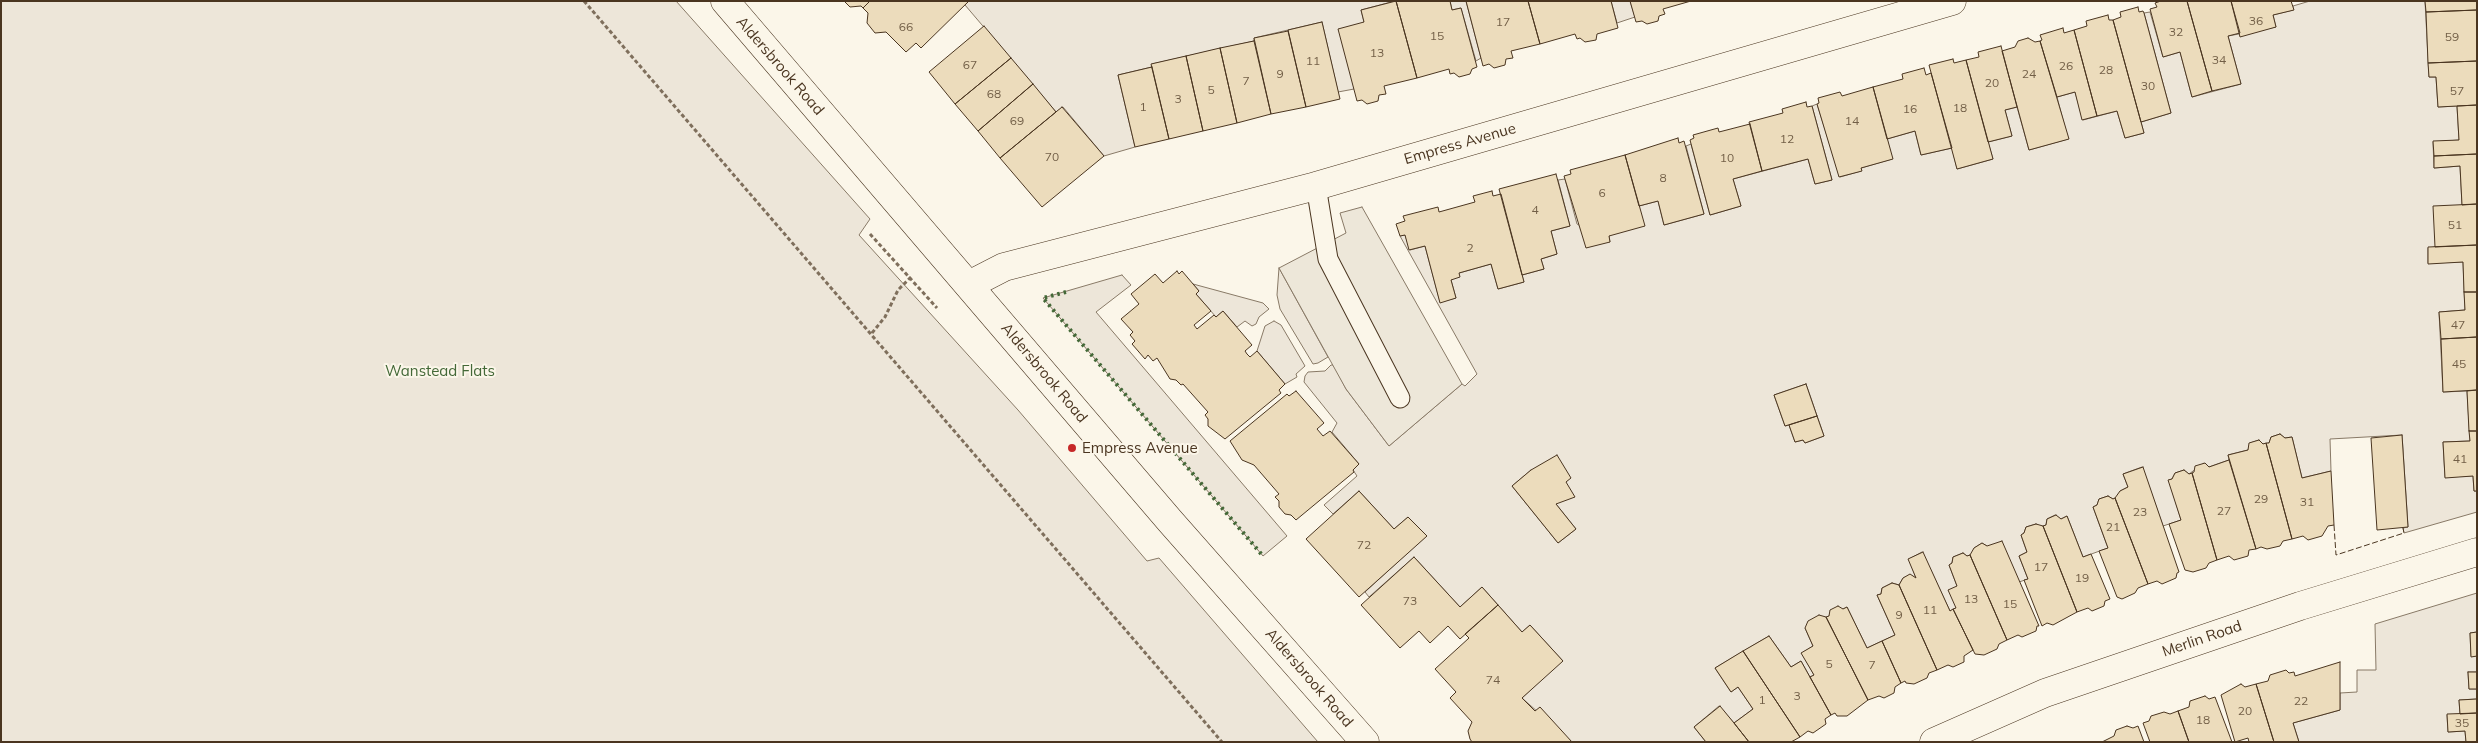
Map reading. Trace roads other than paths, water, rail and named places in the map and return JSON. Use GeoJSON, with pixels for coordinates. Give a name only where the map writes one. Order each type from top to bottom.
{"type":"FeatureCollection","features":[{"type":"Feature","properties":{"kind":"street","name":"Aldersbrook Road"},"geometry":{"type":"LineString","coordinates":[[725,1],[1170,521],[1365,742]]}},
{"type":"Feature","properties":{"kind":"street","name":"Empress Avenue"},"geometry":{"type":"LineString","coordinates":[[968,285],[1004,267],[1316,186],[1952,1]]}},
{"type":"Feature","properties":{"kind":"street","name":"Merlin Road"},"geometry":{"type":"LineString","coordinates":[[1934,742],[2045,693],[2300,606],[2477,552]]}},
{"type":"Feature","properties":{"kind":"lane"},"geometry":{"type":"LineString","coordinates":[[1316,186],[1328,259],[1400,398]]}},
{"type":"Feature","properties":{"kind":"place","name":"Empress Avenue"},"geometry":{"type":"Point","coordinates":[1072,448]}},
{"type":"Feature","properties":{"kind":"park label","name":"Wanstead Flats"},"geometry":{"type":"Point","coordinates":[440,371]}}]}
